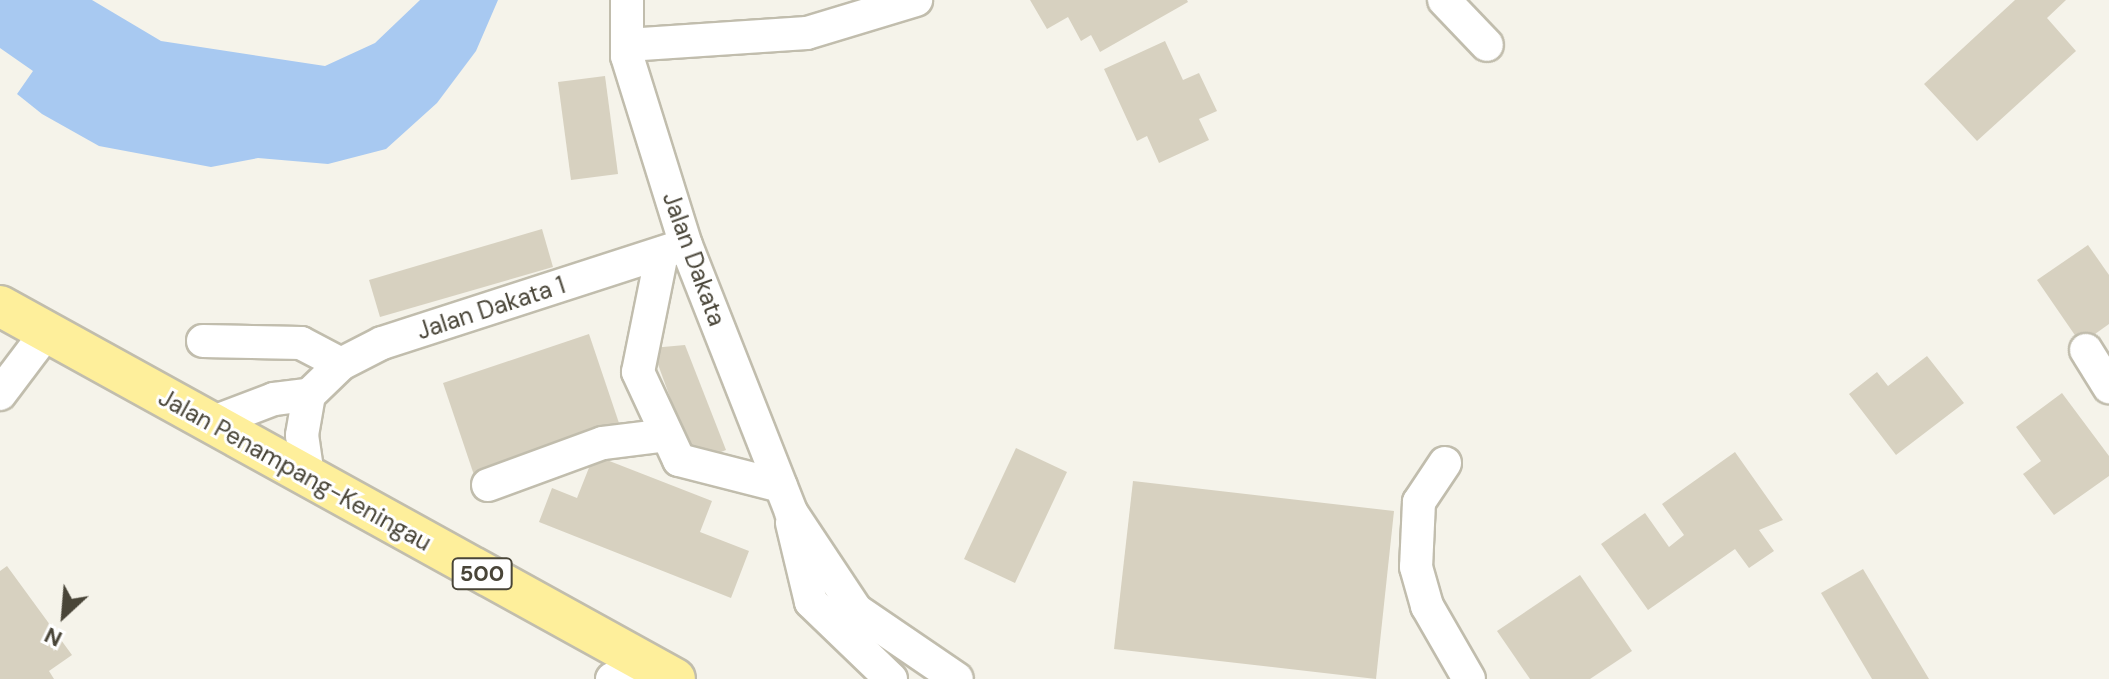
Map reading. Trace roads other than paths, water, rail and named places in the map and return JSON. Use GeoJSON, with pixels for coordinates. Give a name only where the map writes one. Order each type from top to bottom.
{"type":"FeatureCollection","features":[{"type":"Feature","properties":{"kind":"main road","name":"Jalan Penampang-Keningau"},"geometry":{"type":"LineString","coordinates":[[0,306],[665,675]]}},
{"type":"Feature","properties":{"kind":"street"},"geometry":{"type":"LineString","coordinates":[[627,45],[807,33],[916,0]]}},
{"type":"Feature","properties":{"kind":"street"},"geometry":{"type":"LineString","coordinates":[[1444,0],[1487,45]]}},
{"type":"Feature","properties":{"kind":"street","name":"Jalan Dakata"},"geometry":{"type":"LineString","coordinates":[[633,2],[627,45],[674,249],[786,499],[831,582],[909,650],[957,679]]}},
{"type":"Feature","properties":{"kind":"street"},"geometry":{"type":"LineString","coordinates":[[674,249],[637,358],[667,435],[690,466],[786,499]]}},
{"type":"Feature","properties":{"kind":"street","name":"Jalan Dakata 1"},"geometry":{"type":"LineString","coordinates":[[309,395],[341,364],[382,343],[674,249]]}},
{"type":"Feature","properties":{"kind":"street"},"geometry":{"type":"LineString","coordinates":[[0,394],[46,333]]}},
{"type":"Feature","properties":{"kind":"street"},"geometry":{"type":"LineString","coordinates":[[203,341],[301,343],[341,364]]}},
{"type":"Feature","properties":{"kind":"street"},"geometry":{"type":"LineString","coordinates":[[2086,350],[2109,387]]}},
{"type":"Feature","properties":{"kind":"street"},"geometry":{"type":"LineString","coordinates":[[211,423],[274,399],[309,395],[302,435],[308,476]]}},
{"type":"Feature","properties":{"kind":"street"},"geometry":{"type":"LineString","coordinates":[[488,485],[603,443],[667,435]]}},
{"type":"Feature","properties":{"kind":"street"},"geometry":{"type":"LineString","coordinates":[[1445,463],[1419,502],[1416,567],[1427,606],[1469,679]]}},
{"type":"Feature","properties":{"kind":"street","name":"Jalan Dakata"},"geometry":{"type":"LineString","coordinates":[[786,499],[797,567],[811,602],[893,679]]}},
{"type":"Feature","properties":{"kind":"street"},"geometry":{"type":"LineString","coordinates":[[893,679],[909,650]]}},
{"type":"Feature","properties":{"kind":"street"},"geometry":{"type":"LineString","coordinates":[[612,679],[665,675]]}},
{"type":"Feature","properties":{"kind":"water"},"geometry":{"type":"Polygon","coordinates":[[[0,0],[92,0],[161,41],[325,66],[375,43],[420,0],[498,0],[476,51],[437,103],[386,149],[328,164],[258,158],[211,167],[99,146],[42,114],[17,94],[33,71],[0,48],[0,0]]]}}]}
